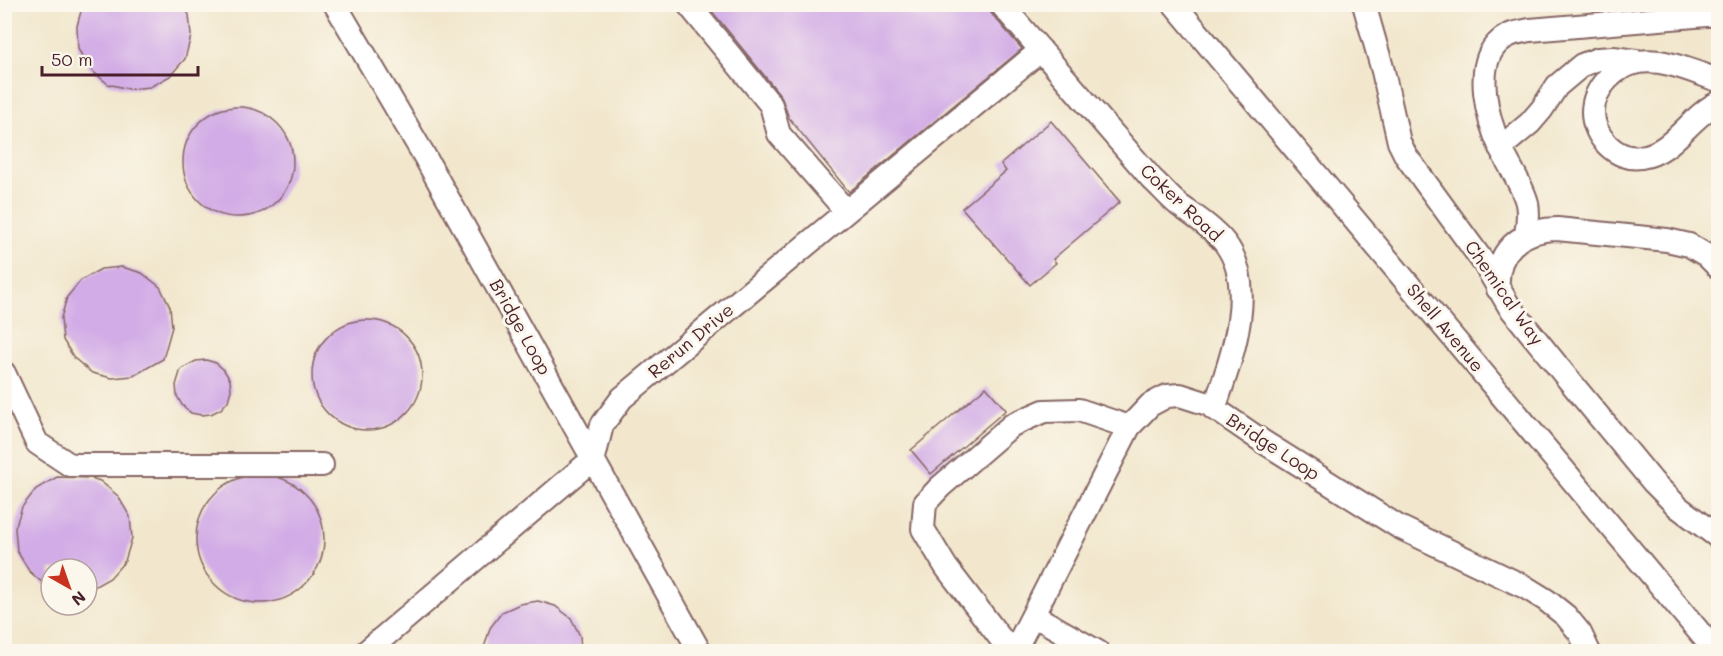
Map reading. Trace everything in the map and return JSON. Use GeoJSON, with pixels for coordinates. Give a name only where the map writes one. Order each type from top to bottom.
{"type":"FeatureCollection","features":[{"type":"Feature","properties":{"kind":"street","name":"Bridge Loop"},"geometry":{"type":"LineString","coordinates":[[335,4],[430,167],[700,651]]}},
{"type":"Feature","properties":{"kind":"street"},"geometry":{"type":"LineString","coordinates":[[688,4],[771,105],[779,134],[846,211]]}},
{"type":"Feature","properties":{"kind":"street","name":"Coker Road"},"geometry":{"type":"LineString","coordinates":[[1001,4],[1152,179],[1176,203],[1202,222],[1225,244],[1235,264],[1240,288],[1239,321],[1230,362],[1214,409]]}},
{"type":"Feature","properties":{"kind":"street","name":"Shell Avenue"},"geometry":{"type":"LineString","coordinates":[[1174,4],[1716,651]]}},
{"type":"Feature","properties":{"kind":"street","name":"Chemical Way"},"geometry":{"type":"LineString","coordinates":[[1364,4],[1383,71],[1399,142],[1406,156],[1484,263],[1509,306],[1653,482],[1678,507],[1719,537]]}},
{"type":"Feature","properties":{"kind":"street"},"geometry":{"type":"LineString","coordinates":[[1526,234],[1529,219],[1526,201],[1500,148],[1488,107],[1485,85],[1486,64],[1491,52],[1500,41],[1513,33],[1530,30],[1719,14]]}},
{"type":"Feature","properties":{"kind":"street","name":"Rerun Drive"},"geometry":{"type":"LineString","coordinates":[[594,458],[602,425],[622,398],[1041,50]]}},
{"type":"Feature","properties":{"kind":"street"},"geometry":{"type":"LineString","coordinates":[[1500,148],[1530,123],[1557,86],[1582,65],[1598,59],[1662,62],[1719,80]]}},
{"type":"Feature","properties":{"kind":"street"},"geometry":{"type":"LineString","coordinates":[[1638,62],[1622,67],[1607,79],[1597,94],[1593,111],[1594,125],[1612,150],[1626,157],[1640,158],[1657,152],[1674,140],[1707,108],[1719,103]]}},
{"type":"Feature","properties":{"kind":"street"},"geometry":{"type":"LineString","coordinates":[[1498,289],[1497,273],[1502,258],[1526,234],[1542,229],[1689,244],[1719,267]]}},
{"type":"Feature","properties":{"kind":"street"},"geometry":{"type":"LineString","coordinates":[[4,373],[37,443],[70,465],[321,465]]}},
{"type":"Feature","properties":{"kind":"street","name":"Bridge Loop"},"geometry":{"type":"LineString","coordinates":[[1012,651],[1033,615],[1129,426],[1150,405],[1167,396],[1180,395],[1197,399],[1214,409],[1399,527],[1525,587],[1546,600],[1566,616],[1580,633],[1589,651]]}},
{"type":"Feature","properties":{"kind":"street"},"geometry":{"type":"LineString","coordinates":[[1012,651],[946,567],[923,529],[925,503],[940,486],[1012,425],[1044,411],[1079,410],[1129,426]]}},
{"type":"Feature","properties":{"kind":"street"},"geometry":{"type":"LineString","coordinates":[[370,650],[594,458]]}},
{"type":"Feature","properties":{"kind":"street"},"geometry":{"type":"LineString","coordinates":[[1033,615],[1098,651]]}},
{"type":"Feature","properties":{"kind":"building"},"geometry":{"type":"Polygon","coordinates":[[[83,4],[183,4],[189,15],[191,36],[185,59],[170,76],[150,87],[129,89],[108,84],[90,69],[78,49],[77,26],[83,4]]]}},
{"type":"Feature","properties":{"kind":"building"},"geometry":{"type":"Polygon","coordinates":[[[706,4],[988,4],[991,13],[1022,49],[849,192],[789,118],[781,96],[706,4]]]}},
{"type":"Feature","properties":{"kind":"building"},"geometry":{"type":"Polygon","coordinates":[[[238,107],[259,111],[277,123],[289,141],[293,162],[289,183],[277,201],[259,213],[238,217],[217,213],[199,201],[187,183],[183,162],[187,141],[199,123],[217,111],[238,107]]]}},
{"type":"Feature","properties":{"kind":"building"},"geometry":{"type":"Polygon","coordinates":[[[1051,121],[1120,202],[1053,259],[1056,263],[1030,285],[962,208],[1006,171],[1001,164],[1051,121]]]}},
{"type":"Feature","properties":{"kind":"building"},"geometry":{"type":"Polygon","coordinates":[[[122,267],[142,273],[160,287],[170,307],[172,327],[163,359],[133,376],[112,378],[92,373],[74,358],[63,340],[61,318],[67,297],[81,280],[101,269],[122,267]]]}},
{"type":"Feature","properties":{"kind":"building"},"geometry":{"type":"Polygon","coordinates":[[[367,320],[388,324],[406,336],[418,354],[422,375],[418,396],[406,414],[388,426],[367,430],[346,426],[328,414],[316,396],[312,375],[316,354],[328,336],[346,324],[367,320]]]}},
{"type":"Feature","properties":{"kind":"building"},"geometry":{"type":"Polygon","coordinates":[[[206,360],[216,363],[224,370],[230,380],[231,390],[228,401],[221,409],[211,414],[201,415],[191,413],[182,405],[177,396],[176,385],[181,369],[196,361],[206,360]]]}},
{"type":"Feature","properties":{"kind":"building"},"geometry":{"type":"Polygon","coordinates":[[[986,387],[1006,410],[931,474],[911,450],[986,387]]]}},
{"type":"Feature","properties":{"kind":"building"},"geometry":{"type":"Polygon","coordinates":[[[260,475],[284,480],[305,494],[319,515],[324,539],[319,563],[305,584],[284,598],[260,603],[236,598],[215,584],[201,563],[196,539],[201,515],[215,494],[236,480],[260,475]]]}},
{"type":"Feature","properties":{"kind":"building"},"geometry":{"type":"Polygon","coordinates":[[[57,477],[91,478],[100,481],[118,496],[130,517],[132,538],[125,561],[110,578],[99,584],[99,557],[39,557],[39,580],[29,571],[17,551],[15,528],[22,507],[36,489],[57,477]]]}},
{"type":"Feature","properties":{"kind":"building"},"geometry":{"type":"Polygon","coordinates":[[[538,601],[555,606],[571,618],[580,636],[581,651],[483,651],[490,628],[502,612],[520,604],[538,601]]]}}]}
